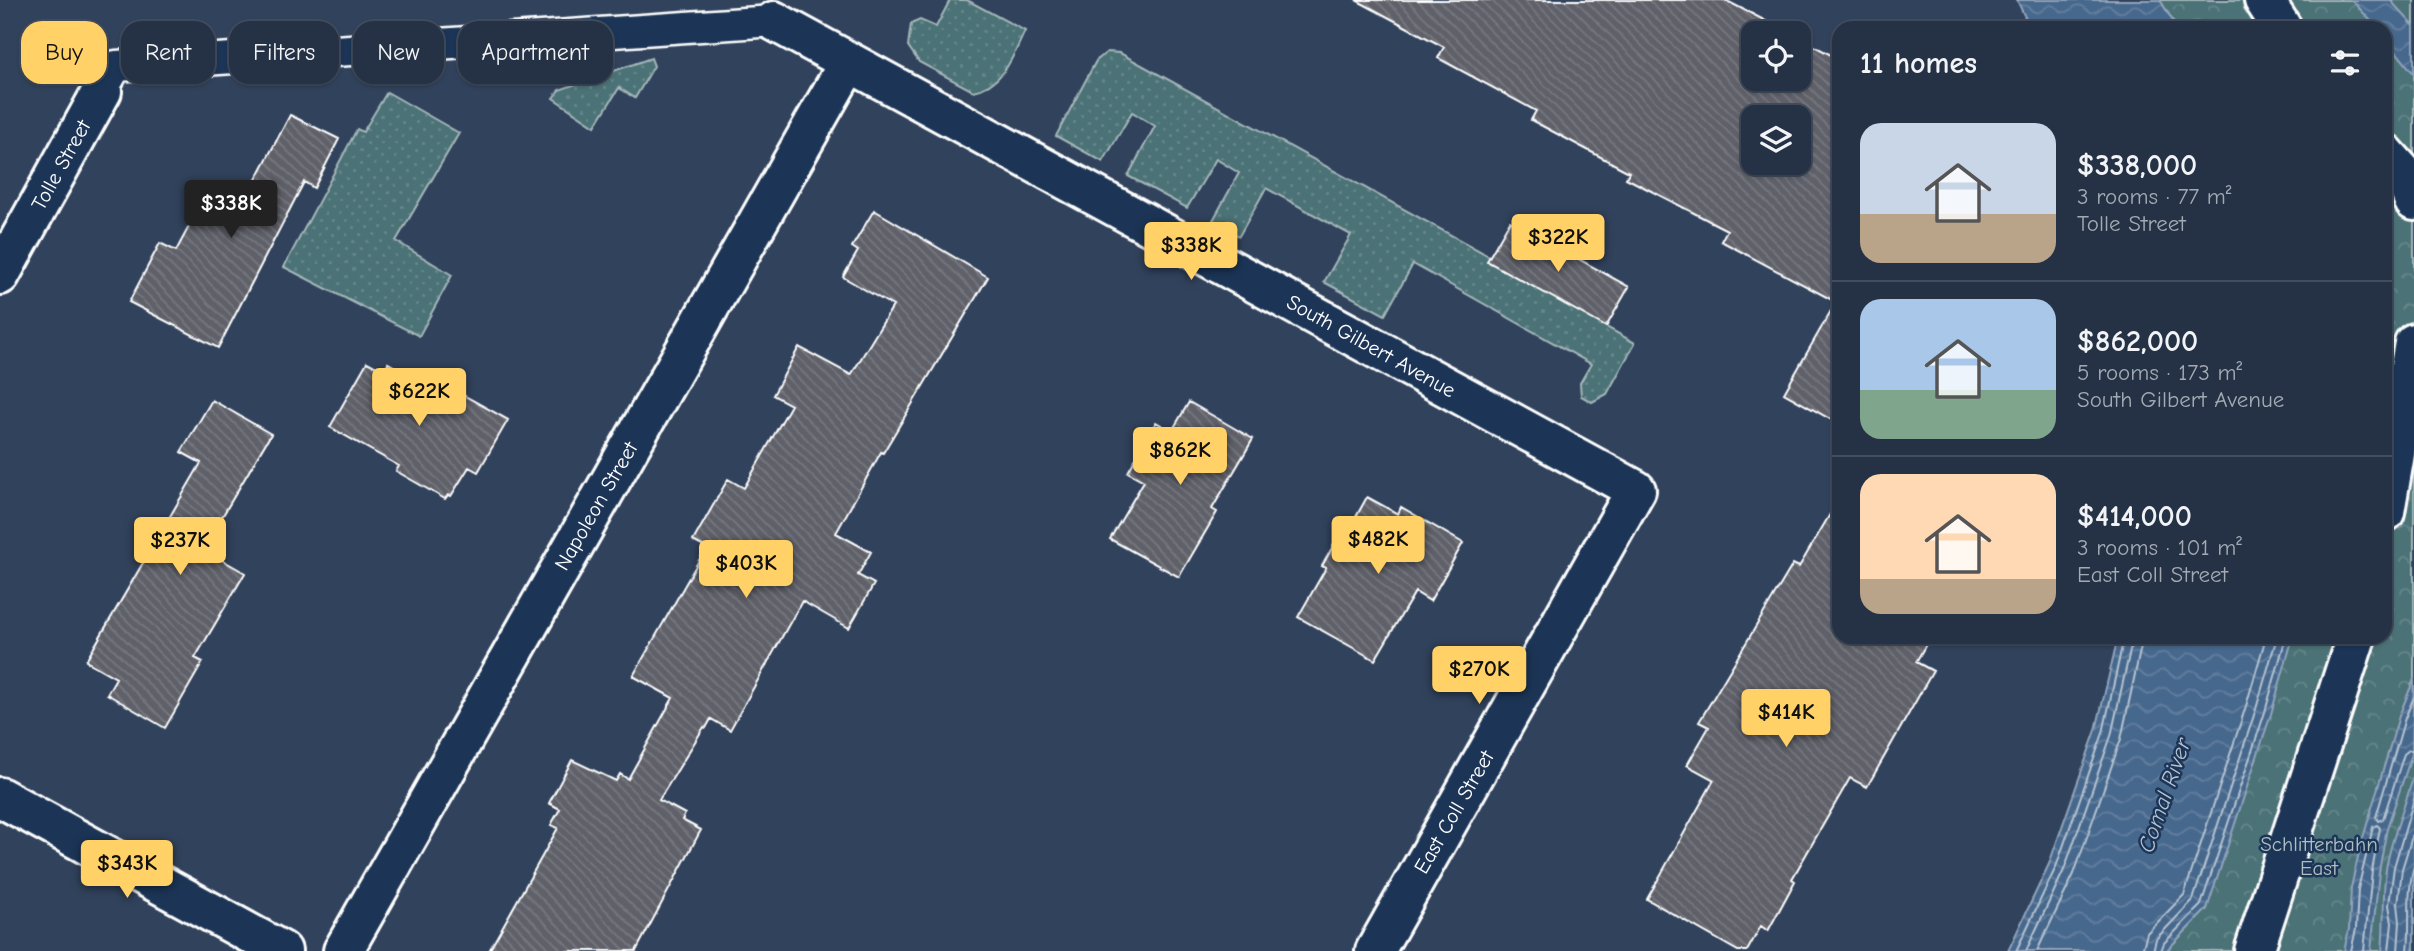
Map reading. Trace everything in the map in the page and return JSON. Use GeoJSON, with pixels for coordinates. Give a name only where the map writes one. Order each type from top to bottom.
{"type":"FeatureCollection","features":[{"type":"Feature","properties":{"kind":"street"},"geometry":{"type":"LineString","coordinates":[[2264,0],[2278,21]]}},
{"type":"Feature","properties":{"kind":"street","name":"South Gilbert Avenue"},"geometry":{"type":"LineString","coordinates":[[774,21],[1636,490]]}},
{"type":"Feature","properties":{"kind":"street","name":"Napoleon Street"},"geometry":{"type":"LineString","coordinates":[[343,951],[849,62]]}},
{"type":"Feature","properties":{"kind":"street","name":"Tolle Street"},"geometry":{"type":"LineString","coordinates":[[0,275],[102,91]]}},
{"type":"Feature","properties":{"kind":"street"},"geometry":{"type":"LineString","coordinates":[[2392,161],[2402,172],[2414,201]]}},
{"type":"Feature","properties":{"kind":"street"},"geometry":{"type":"LineString","coordinates":[[2392,471],[2414,343]]}},
{"type":"Feature","properties":{"kind":"street","name":"East Coll Street"},"geometry":{"type":"LineString","coordinates":[[1375,951],[1636,490]]}},
{"type":"Feature","properties":{"kind":"street"},"geometry":{"type":"LineString","coordinates":[[2254,951],[2354,644]]}},
{"type":"Feature","properties":{"kind":"street"},"geometry":{"type":"LineString","coordinates":[[0,797],[282,951]]}},
{"type":"Feature","properties":{"kind":"lane"},"geometry":{"type":"LineString","coordinates":[[102,91],[116,66],[774,21]]}},
{"type":"Feature","properties":{"kind":"green space"},"geometry":{"type":"Polygon","coordinates":[[[950,0],[967,0],[1025,31],[1006,68],[993,83],[984,88],[973,91],[919,62],[908,46],[911,24],[920,20],[936,27],[950,0]]]}},
{"type":"Feature","properties":{"kind":"green space","name":"Schlitterbahn East"},"geometry":{"type":"Polygon","coordinates":[[[2160,0],[2414,0],[2414,951],[2166,951],[2207,909],[2275,644],[2392,644],[2392,21],[2173,21],[2160,0]]]}},
{"type":"Feature","properties":{"kind":"green space"},"geometry":{"type":"Polygon","coordinates":[[[1107,52],[1120,53],[1609,322],[1606,327],[1635,343],[1607,394],[1592,402],[1581,396],[1580,383],[1591,364],[1413,264],[1385,315],[1324,282],[1351,235],[1266,188],[1239,236],[1212,222],[1239,173],[1216,159],[1187,208],[1128,176],[1155,126],[1132,112],[1103,162],[1056,136],[1096,61],[1107,52]]]}},
{"type":"Feature","properties":{"kind":"green space"},"geometry":{"type":"Polygon","coordinates":[[[651,58],[654,66],[635,98],[619,88],[595,126],[553,98],[559,90],[576,84],[613,84],[613,71],[651,58]]]}},
{"type":"Feature","properties":{"kind":"green space"},"geometry":{"type":"Polygon","coordinates":[[[387,92],[459,133],[396,241],[452,275],[419,336],[284,267],[357,129],[363,132],[387,92]]]}},
{"type":"Feature","properties":{"kind":"water"},"geometry":{"type":"Polygon","coordinates":[[[2017,0],[2160,0],[2173,21],[2027,21],[2017,0]]]}},
{"type":"Feature","properties":{"kind":"water"},"geometry":{"type":"Polygon","coordinates":[[[2352,0],[2390,0],[2414,26],[2414,74],[2392,47],[2392,21],[2371,21],[2352,0]]]}},
{"type":"Feature","properties":{"kind":"water","name":"Comal River"},"geometry":{"type":"Polygon","coordinates":[[[2116,644],[2291,644],[2207,909],[2166,951],[2008,951],[2049,864],[2096,730],[2116,644]]]}},
{"type":"Feature","properties":{"kind":"water"},"geometry":{"type":"Polygon","coordinates":[[[2414,679],[2412,754],[2387,828],[2379,872],[2371,951],[2344,951],[2349,929],[2351,888],[2360,848],[2399,716],[2414,679]]]}},
{"type":"Feature","properties":{"kind":"water"},"geometry":{"type":"Polygon","coordinates":[[[2414,774],[2414,946],[2413,951],[2382,951],[2386,869],[2414,774]]]}},
{"type":"Feature","properties":{"kind":"building"},"geometry":{"type":"Polygon","coordinates":[[[1356,0],[1725,0],[1766,21],[1741,21],[1741,91],[1811,91],[1811,44],[1832,55],[1832,300],[1721,241],[1727,230],[1626,178],[1629,172],[1531,120],[1536,111],[1438,58],[1444,47],[1356,0]]]}},
{"type":"Feature","properties":{"kind":"building"},"geometry":{"type":"Polygon","coordinates":[[[290,115],[339,139],[314,188],[304,182],[218,348],[129,302],[160,243],[176,251],[209,189],[242,206],[290,115]]]}},
{"type":"Feature","properties":{"kind":"building"},"geometry":{"type":"Polygon","coordinates":[[[874,210],[988,277],[883,453],[881,452],[836,533],[871,552],[858,575],[874,584],[849,628],[802,601],[730,730],[711,719],[706,728],[704,727],[659,800],[685,814],[682,820],[701,830],[636,951],[489,951],[558,828],[551,825],[560,809],[549,803],[572,760],[616,781],[620,774],[628,779],[673,698],[633,676],[706,548],[693,541],[728,479],[744,488],[791,405],[773,395],[799,347],[851,375],[893,306],[843,277],[858,251],[852,247],[874,210]]]}},
{"type":"Feature","properties":{"kind":"building"},"geometry":{"type":"Polygon","coordinates":[[[1510,221],[1629,287],[1606,327],[1487,261],[1510,221]]]}},
{"type":"Feature","properties":{"kind":"building"},"geometry":{"type":"Polygon","coordinates":[[[1832,309],[1832,420],[1784,393],[1832,309]]]}},
{"type":"Feature","properties":{"kind":"building"},"geometry":{"type":"Polygon","coordinates":[[[367,362],[384,371],[388,363],[451,399],[456,391],[508,420],[478,472],[469,467],[451,496],[448,495],[445,499],[396,471],[399,466],[330,427],[367,362]]]}},
{"type":"Feature","properties":{"kind":"building"},"geometry":{"type":"Polygon","coordinates":[[[212,400],[271,434],[203,549],[245,573],[195,658],[203,662],[165,728],[107,694],[116,678],[86,661],[201,463],[181,452],[212,400]]]}},
{"type":"Feature","properties":{"kind":"building"},"geometry":{"type":"Polygon","coordinates":[[[1189,402],[1253,439],[1212,509],[1217,512],[1179,577],[1110,539],[1144,481],[1128,472],[1156,422],[1172,431],[1189,402]]]}},
{"type":"Feature","properties":{"kind":"building"},"geometry":{"type":"Polygon","coordinates":[[[1367,497],[1398,514],[1401,507],[1463,543],[1430,601],[1415,592],[1375,660],[1298,617],[1326,568],[1322,566],[1346,523],[1351,526],[1367,497]]]}},
{"type":"Feature","properties":{"kind":"building"},"geometry":{"type":"Polygon","coordinates":[[[1832,511],[1832,644],[1926,644],[1916,662],[1933,671],[1867,787],[1850,778],[1792,879],[1795,881],[1768,931],[1761,926],[1747,951],[1738,951],[1647,899],[1714,780],[1687,765],[1709,727],[1699,722],[1793,564],[1799,567],[1832,511]]]}}]}
